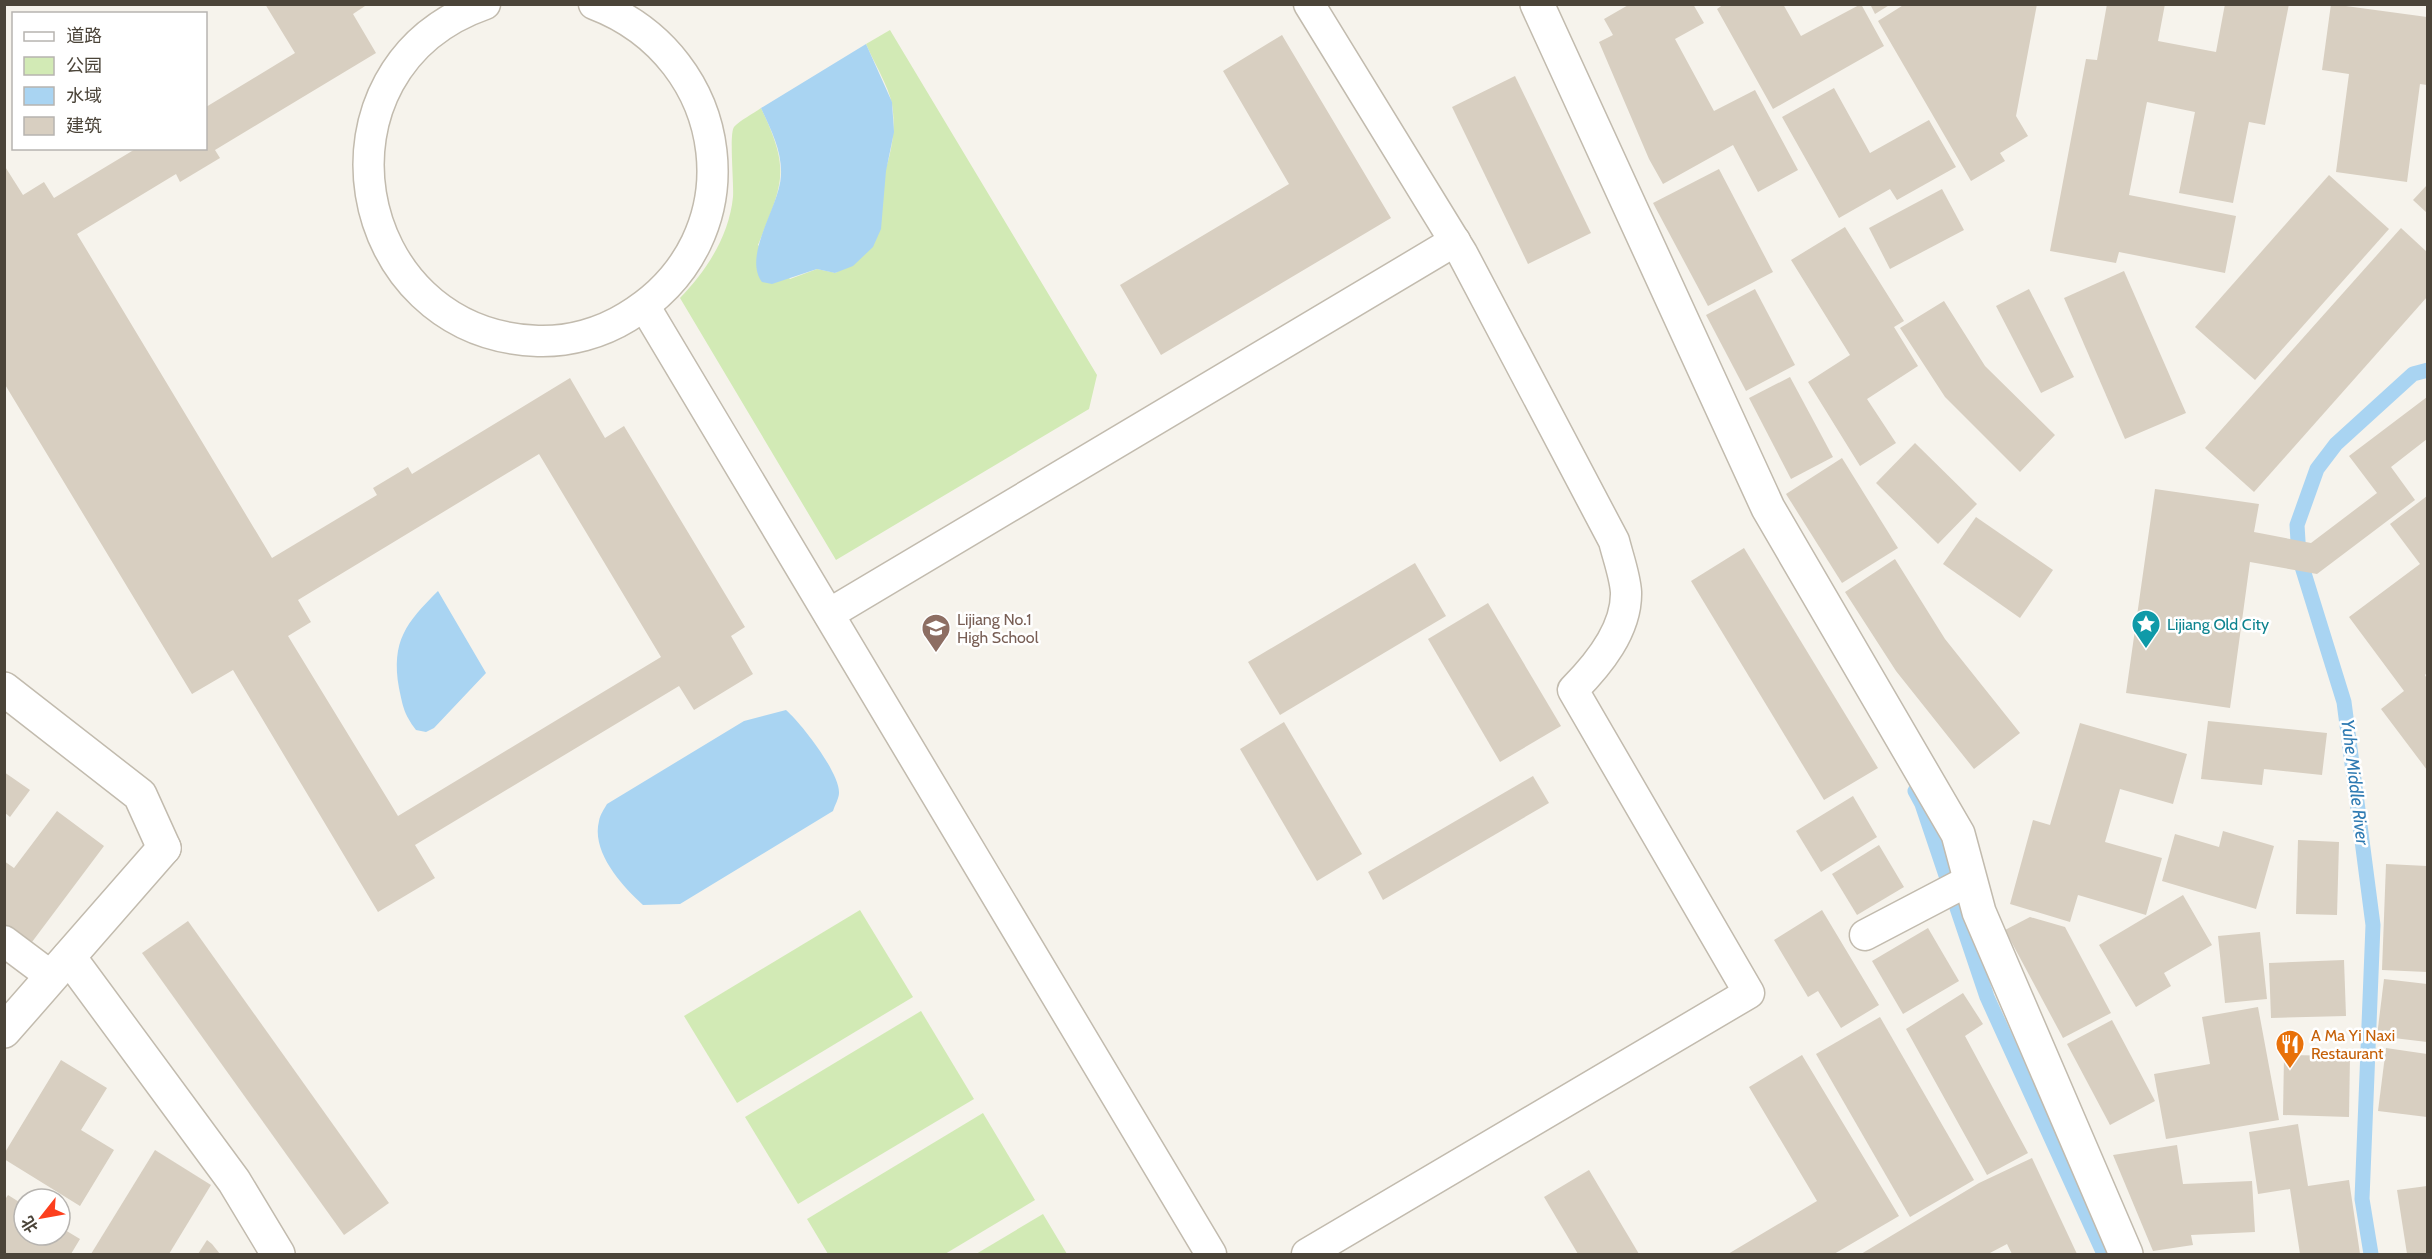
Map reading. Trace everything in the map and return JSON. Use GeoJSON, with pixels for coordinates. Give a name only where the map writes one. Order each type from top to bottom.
{"type":"FeatureCollection","features":[{"type":"Feature","properties":{"kind":"street"},"geometry":{"type":"LineString","coordinates":[[1537,4],[1768,508],[1958,834],[1979,912],[2126,1254]]}},
{"type":"Feature","properties":{"kind":"street"},"geometry":{"type":"LineString","coordinates":[[4,689],[140,795],[164,848],[4,1031]]}},
{"type":"Feature","properties":{"kind":"street"},"geometry":{"type":"LineString","coordinates":[[60,967],[234,1181],[278,1254]]}},
{"type":"Feature","properties":{"kind":"lane"},"geometry":{"type":"LineString","coordinates":[[485,4],[451,11],[405,60],[388,85],[376,114],[371,134],[367,175],[371,206],[381,236],[397,265],[419,291],[445,312],[474,328],[507,338],[540,341],[573,338],[611,327],[645,307],[673,280],[694,248],[708,211],[712,182],[709,133],[697,96],[677,62],[650,34],[617,13],[594,4]]}},
{"type":"Feature","properties":{"kind":"lane"},"geometry":{"type":"LineString","coordinates":[[1307,1254],[1749,993],[1573,690],[1593,670],[1608,648],[1620,621],[1626,592],[1614,541],[1455,241],[1308,4]]}},
{"type":"Feature","properties":{"kind":"lane"},"geometry":{"type":"LineString","coordinates":[[829,614],[1455,241]]}},
{"type":"Feature","properties":{"kind":"lane"},"geometry":{"type":"LineString","coordinates":[[645,307],[1211,1254]]}},
{"type":"Feature","properties":{"kind":"lane"},"geometry":{"type":"LineString","coordinates":[[1865,935],[1970,880]]}},
{"type":"Feature","properties":{"kind":"lane"},"geometry":{"type":"LineString","coordinates":[[4,941],[60,967]]}},
{"type":"Feature","properties":{"kind":"green space"},"geometry":{"type":"Polygon","coordinates":[[[890,30],[1097,375],[1089,409],[836,560],[680,298],[708,264],[727,225],[733,197],[732,139],[734,127],[761,108],[777,147],[780,177],[778,191],[758,245],[790,279],[817,269],[836,273],[877,192],[891,149],[892,104],[866,44],[890,30]]]}},
{"type":"Feature","properties":{"kind":"green space"},"geometry":{"type":"Polygon","coordinates":[[[860,910],[913,997],[737,1103],[684,1016],[860,910]]]}},
{"type":"Feature","properties":{"kind":"green space"},"geometry":{"type":"Polygon","coordinates":[[[921,1011],[974,1099],[798,1204],[745,1117],[921,1011]]]}},
{"type":"Feature","properties":{"kind":"green space"},"geometry":{"type":"Polygon","coordinates":[[[983,1113],[1035,1200],[945,1254],[828,1254],[807,1219],[983,1113]]]}},
{"type":"Feature","properties":{"kind":"green space"},"geometry":{"type":"Polygon","coordinates":[[[1043,1214],[1067,1254],[976,1254],[1043,1214]]]}},
{"type":"Feature","properties":{"kind":"water"},"geometry":{"type":"Polygon","coordinates":[[[866,44],[892,102],[894,132],[886,171],[881,229],[873,247],[853,266],[835,273],[817,269],[772,284],[762,282],[757,271],[756,258],[779,187],[781,166],[778,149],[761,108],[866,44]]]}},
{"type":"Feature","properties":{"kind":"water"},"geometry":{"type":"Polygon","coordinates":[[[438,591],[486,673],[434,728],[426,732],[416,730],[404,710],[399,688],[397,658],[399,645],[409,623],[438,591]]]}},
{"type":"Feature","properties":{"kind":"water"},"geometry":{"type":"Polygon","coordinates":[[[786,710],[810,737],[833,773],[839,793],[833,811],[680,904],[643,905],[610,868],[600,845],[599,821],[607,804],[744,721],[786,710]]]}},
{"type":"Feature","properties":{"kind":"building"},"geometry":{"type":"Polygon","coordinates":[[[265,4],[368,4],[353,14],[376,53],[215,150],[220,158],[180,182],[176,174],[77,234],[272,558],[377,495],[373,488],[408,467],[412,474],[570,378],[605,438],[624,426],[745,627],[731,636],[753,674],[694,710],[679,686],[415,845],[435,878],[378,912],[233,670],[192,694],[4,383],[4,165],[23,195],[44,182],[54,198],[134,150],[207,150],[207,106],[295,53],[265,4]],[[539,454],[298,600],[311,622],[288,636],[398,816],[661,657],[539,454]]]}},
{"type":"Feature","properties":{"kind":"building"},"geometry":{"type":"Polygon","coordinates":[[[1630,4],[1693,4],[1704,23],[1675,39],[1714,111],[1755,90],[1798,170],[1758,192],[1733,145],[1663,184],[1649,159],[1599,42],[1613,35],[1604,19],[1630,4]]]}},
{"type":"Feature","properties":{"kind":"building"},"geometry":{"type":"Polygon","coordinates":[[[1724,4],[1783,4],[1801,36],[1861,4],[1884,46],[1773,109],[1717,9],[1724,4]]]}},
{"type":"Feature","properties":{"kind":"building"},"geometry":{"type":"Polygon","coordinates":[[[1870,4],[1891,4],[1875,14],[1870,4]]]}},
{"type":"Feature","properties":{"kind":"building"},"geometry":{"type":"Polygon","coordinates":[[[1905,4],[2037,4],[2016,116],[2028,136],[2000,153],[2005,161],[1971,181],[1878,21],[1905,4]]]}},
{"type":"Feature","properties":{"kind":"building"},"geometry":{"type":"Polygon","coordinates":[[[2107,4],[2165,4],[2158,41],[2216,52],[2225,4],[2289,4],[2265,125],[2249,122],[2233,203],[2179,193],[2195,112],[2147,102],[2129,195],[2236,216],[2225,273],[2119,252],[2116,263],[2050,251],[2086,59],[2097,60],[2107,4]]]}},
{"type":"Feature","properties":{"kind":"building"},"geometry":{"type":"Polygon","coordinates":[[[2331,4],[2427,17],[2427,85],[2420,84],[2407,182],[2336,172],[2349,74],[2322,70],[2331,4]]]}},
{"type":"Feature","properties":{"kind":"building"},"geometry":{"type":"Polygon","coordinates":[[[1282,35],[1391,218],[1161,355],[1120,285],[1289,184],[1223,71],[1282,35]]]}},
{"type":"Feature","properties":{"kind":"building"},"geometry":{"type":"Polygon","coordinates":[[[1515,76],[1591,233],[1528,264],[1452,107],[1515,76]]]}},
{"type":"Feature","properties":{"kind":"building"},"geometry":{"type":"Polygon","coordinates":[[[1834,88],[1870,153],[1929,120],[1956,167],[1897,200],[1890,189],[1839,218],[1782,117],[1834,88]]]}},
{"type":"Feature","properties":{"kind":"building"},"geometry":{"type":"Polygon","coordinates":[[[1719,169],[1773,272],[1708,306],[1653,203],[1719,169]]]}},
{"type":"Feature","properties":{"kind":"building"},"geometry":{"type":"Polygon","coordinates":[[[2329,175],[2389,229],[2255,380],[2195,327],[2329,175]]]}},
{"type":"Feature","properties":{"kind":"building"},"geometry":{"type":"Polygon","coordinates":[[[2427,185],[2427,213],[2413,200],[2427,185]]]}},
{"type":"Feature","properties":{"kind":"building"},"geometry":{"type":"Polygon","coordinates":[[[1942,189],[1964,230],[1890,269],[1869,228],[1942,189]]]}},
{"type":"Feature","properties":{"kind":"building"},"geometry":{"type":"Polygon","coordinates":[[[1845,227],[1904,321],[1894,327],[1918,366],[1867,399],[1896,443],[1860,466],[1808,382],[1850,355],[1791,260],[1845,227]]]}},
{"type":"Feature","properties":{"kind":"building"},"geometry":{"type":"Polygon","coordinates":[[[2401,228],[2427,252],[2427,297],[2254,492],[2205,448],[2401,228]]]}},
{"type":"Feature","properties":{"kind":"building"},"geometry":{"type":"Polygon","coordinates":[[[2124,271],[2186,413],[2125,439],[2064,298],[2124,271]]]}},
{"type":"Feature","properties":{"kind":"building"},"geometry":{"type":"Polygon","coordinates":[[[1755,289],[1795,365],[1746,391],[1706,315],[1755,289]]]}},
{"type":"Feature","properties":{"kind":"building"},"geometry":{"type":"Polygon","coordinates":[[[2029,289],[2074,377],[2041,393],[1996,306],[2029,289]]]}},
{"type":"Feature","properties":{"kind":"building"},"geometry":{"type":"Polygon","coordinates":[[[1944,301],[1985,366],[2055,435],[2020,472],[1945,397],[1900,328],[1944,301]]]}},
{"type":"Feature","properties":{"kind":"building"},"geometry":{"type":"Polygon","coordinates":[[[1790,377],[1833,457],[1791,479],[1749,398],[1790,377]]]}},
{"type":"Feature","properties":{"kind":"building"},"geometry":{"type":"Polygon","coordinates":[[[2427,397],[2427,439],[2391,467],[2415,500],[2317,574],[2250,562],[2230,708],[2126,693],[2155,489],[2259,504],[2254,532],[2311,543],[2377,493],[2349,456],[2427,397]]]}},
{"type":"Feature","properties":{"kind":"building"},"geometry":{"type":"Polygon","coordinates":[[[1915,443],[1977,504],[1938,544],[1876,483],[1915,443]]]}},
{"type":"Feature","properties":{"kind":"building"},"geometry":{"type":"Polygon","coordinates":[[[1842,458],[1898,548],[1842,583],[1786,494],[1842,458]]]}},
{"type":"Feature","properties":{"kind":"building"},"geometry":{"type":"Polygon","coordinates":[[[2427,496],[2427,673],[2425,675],[2427,679],[2427,770],[2381,709],[2404,691],[2349,617],[2420,564],[2390,524],[2427,496]]]}},
{"type":"Feature","properties":{"kind":"building"},"geometry":{"type":"Polygon","coordinates":[[[1976,517],[2053,570],[2020,618],[1943,564],[1976,517]]]}},
{"type":"Feature","properties":{"kind":"building"},"geometry":{"type":"Polygon","coordinates":[[[1744,548],[1878,768],[1824,800],[1691,581],[1744,548]]]}},
{"type":"Feature","properties":{"kind":"building"},"geometry":{"type":"Polygon","coordinates":[[[1895,559],[1945,639],[2020,733],[1974,769],[1896,671],[1845,592],[1895,559]]]}},
{"type":"Feature","properties":{"kind":"building"},"geometry":{"type":"Polygon","coordinates":[[[1415,563],[1446,616],[1280,715],[1248,662],[1415,563]]]}},
{"type":"Feature","properties":{"kind":"building"},"geometry":{"type":"Polygon","coordinates":[[[1488,603],[1561,726],[1500,762],[1428,639],[1488,603]]]}},
{"type":"Feature","properties":{"kind":"building"},"geometry":{"type":"Polygon","coordinates":[[[2208,721],[2327,733],[2322,775],[2264,769],[2262,785],[2201,779],[2208,721]]]}},
{"type":"Feature","properties":{"kind":"building"},"geometry":{"type":"Polygon","coordinates":[[[1284,722],[1362,854],[1317,881],[1240,749],[1284,722]]]}},
{"type":"Feature","properties":{"kind":"building"},"geometry":{"type":"Polygon","coordinates":[[[2080,723],[2187,754],[2173,804],[2120,789],[2105,842],[2162,858],[2146,915],[2078,895],[2070,922],[2010,904],[2033,820],[2050,825],[2080,723]]]}},
{"type":"Feature","properties":{"kind":"building"},"geometry":{"type":"Polygon","coordinates":[[[4,772],[30,790],[10,817],[4,812],[4,772]]]}},
{"type":"Feature","properties":{"kind":"building"},"geometry":{"type":"Polygon","coordinates":[[[1533,776],[1549,803],[1383,900],[1368,872],[1533,776]]]}},
{"type":"Feature","properties":{"kind":"building"},"geometry":{"type":"Polygon","coordinates":[[[1853,796],[1877,837],[1821,872],[1796,831],[1853,796]]]}},
{"type":"Feature","properties":{"kind":"building"},"geometry":{"type":"Polygon","coordinates":[[[57,811],[104,846],[29,946],[4,927],[4,861],[14,868],[57,811]]]}},
{"type":"Feature","properties":{"kind":"building"},"geometry":{"type":"Polygon","coordinates":[[[2223,831],[2274,846],[2256,909],[2162,881],[2175,834],[2219,847],[2223,831]]]}},
{"type":"Feature","properties":{"kind":"building"},"geometry":{"type":"Polygon","coordinates":[[[2298,840],[2339,842],[2337,915],[2296,914],[2298,840]]]}},
{"type":"Feature","properties":{"kind":"building"},"geometry":{"type":"Polygon","coordinates":[[[1879,845],[1904,887],[1857,915],[1832,874],[1879,845]]]}},
{"type":"Feature","properties":{"kind":"building"},"geometry":{"type":"Polygon","coordinates":[[[2386,864],[2427,866],[2427,972],[2382,970],[2386,864]]]}},
{"type":"Feature","properties":{"kind":"building"},"geometry":{"type":"Polygon","coordinates":[[[2183,895],[2212,945],[2164,973],[2171,986],[2136,1007],[2099,945],[2183,895]]]}},
{"type":"Feature","properties":{"kind":"building"},"geometry":{"type":"Polygon","coordinates":[[[1822,910],[1879,1005],[1841,1028],[1818,991],[1808,997],[1774,940],[1822,910]]]}},
{"type":"Feature","properties":{"kind":"building"},"geometry":{"type":"Polygon","coordinates":[[[2030,917],[2065,927],[2111,1013],[2063,1038],[2005,930],[2030,917]]]}},
{"type":"Feature","properties":{"kind":"building"},"geometry":{"type":"Polygon","coordinates":[[[188,921],[389,1203],[344,1235],[142,953],[188,921]]]}},
{"type":"Feature","properties":{"kind":"building"},"geometry":{"type":"Polygon","coordinates":[[[1928,928],[1959,981],[1903,1014],[1872,961],[1928,928]]]}},
{"type":"Feature","properties":{"kind":"building"},"geometry":{"type":"Polygon","coordinates":[[[2260,932],[2267,999],[2225,1003],[2218,936],[2260,932]]]}},
{"type":"Feature","properties":{"kind":"building"},"geometry":{"type":"Polygon","coordinates":[[[2344,960],[2346,1016],[2271,1018],[2269,963],[2344,960]]]}},
{"type":"Feature","properties":{"kind":"building"},"geometry":{"type":"Polygon","coordinates":[[[2384,979],[2427,984],[2427,1042],[2377,1036],[2384,979]]]}},
{"type":"Feature","properties":{"kind":"building"},"geometry":{"type":"Polygon","coordinates":[[[1963,993],[1983,1024],[1965,1036],[2028,1153],[1987,1175],[1906,1029],[1963,993]]]}},
{"type":"Feature","properties":{"kind":"building"},"geometry":{"type":"Polygon","coordinates":[[[2258,1007],[2279,1120],[2166,1139],[2154,1074],[2210,1064],[2202,1017],[2258,1007]]]}},
{"type":"Feature","properties":{"kind":"building"},"geometry":{"type":"Polygon","coordinates":[[[1880,1017],[1974,1180],[1910,1217],[1816,1054],[1880,1017]]]}},
{"type":"Feature","properties":{"kind":"building"},"geometry":{"type":"Polygon","coordinates":[[[2112,1020],[2155,1101],[2110,1125],[2067,1044],[2112,1020]]]}},
{"type":"Feature","properties":{"kind":"building"},"geometry":{"type":"Polygon","coordinates":[[[2386,1048],[2427,1054],[2427,1117],[2378,1111],[2386,1048]]]}},
{"type":"Feature","properties":{"kind":"building"},"geometry":{"type":"Polygon","coordinates":[[[1802,1055],[1899,1216],[1834,1254],[1728,1254],[1817,1201],[1749,1087],[1802,1055]]]}},
{"type":"Feature","properties":{"kind":"building"},"geometry":{"type":"Polygon","coordinates":[[[2284,1055],[2350,1056],[2349,1117],[2283,1115],[2284,1055]]]}},
{"type":"Feature","properties":{"kind":"building"},"geometry":{"type":"Polygon","coordinates":[[[61,1060],[107,1088],[81,1130],[114,1150],[80,1206],[72,1201],[72,1187],[49,1187],[4,1159],[4,1154],[61,1060]]]}},
{"type":"Feature","properties":{"kind":"building"},"geometry":{"type":"Polygon","coordinates":[[[2298,1124],[2308,1186],[2349,1180],[2360,1254],[2300,1254],[2290,1189],[2258,1194],[2249,1132],[2298,1124]]]}},
{"type":"Feature","properties":{"kind":"building"},"geometry":{"type":"Polygon","coordinates":[[[2177,1145],[2183,1184],[2252,1181],[2255,1232],[2191,1235],[2193,1245],[2153,1251],[2113,1155],[2177,1145]]]}},
{"type":"Feature","properties":{"kind":"building"},"geometry":{"type":"Polygon","coordinates":[[[155,1150],[211,1185],[169,1254],[91,1254],[155,1150]]]}},
{"type":"Feature","properties":{"kind":"building"},"geometry":{"type":"Polygon","coordinates":[[[2032,1158],[2077,1254],[2012,1254],[2007,1244],[1988,1254],[1861,1254],[1979,1183],[2032,1158]]]}},
{"type":"Feature","properties":{"kind":"building"},"geometry":{"type":"Polygon","coordinates":[[[1589,1170],[1639,1254],[1578,1254],[1544,1197],[1589,1170]]]}},
{"type":"Feature","properties":{"kind":"building"},"geometry":{"type":"Polygon","coordinates":[[[2427,1186],[2427,1254],[2407,1254],[2397,1190],[2427,1186]]]}},
{"type":"Feature","properties":{"kind":"building"},"geometry":{"type":"Polygon","coordinates":[[[8,1195],[12,1198],[12,1247],[72,1247],[72,1234],[80,1239],[71,1254],[4,1254],[4,1201],[8,1195]]]}},
{"type":"Feature","properties":{"kind":"building"},"geometry":{"type":"Polygon","coordinates":[[[207,1240],[212,1244],[220,1254],[198,1254],[207,1240]]]}},
{"type":"Feature","properties":{"kind":"waterway","name":"Yuhe Middle River"},"geometry":{"type":"LineString","coordinates":[[2371,1254],[2362,1199],[2373,925],[2344,702],[2299,557],[2297,525],[2317,469],[2336,444],[2413,374],[2428,370]]}},
{"type":"Feature","properties":{"kind":"waterway"},"geometry":{"type":"LineString","coordinates":[[1915,791],[1922,804],[1987,997],[2104,1254]]}},
{"type":"Feature","properties":{"kind":"place","name":"Lijiang Old City"},"geometry":{"type":"Point","coordinates":[2146,650]}},
{"type":"Feature","properties":{"kind":"place","name":"Lijiang No.1 High School"},"geometry":{"type":"Point","coordinates":[936,654]}},
{"type":"Feature","properties":{"kind":"place","name":"A Ma Yi Naxi Restaurant"},"geometry":{"type":"Point","coordinates":[2290,1070]}}]}
